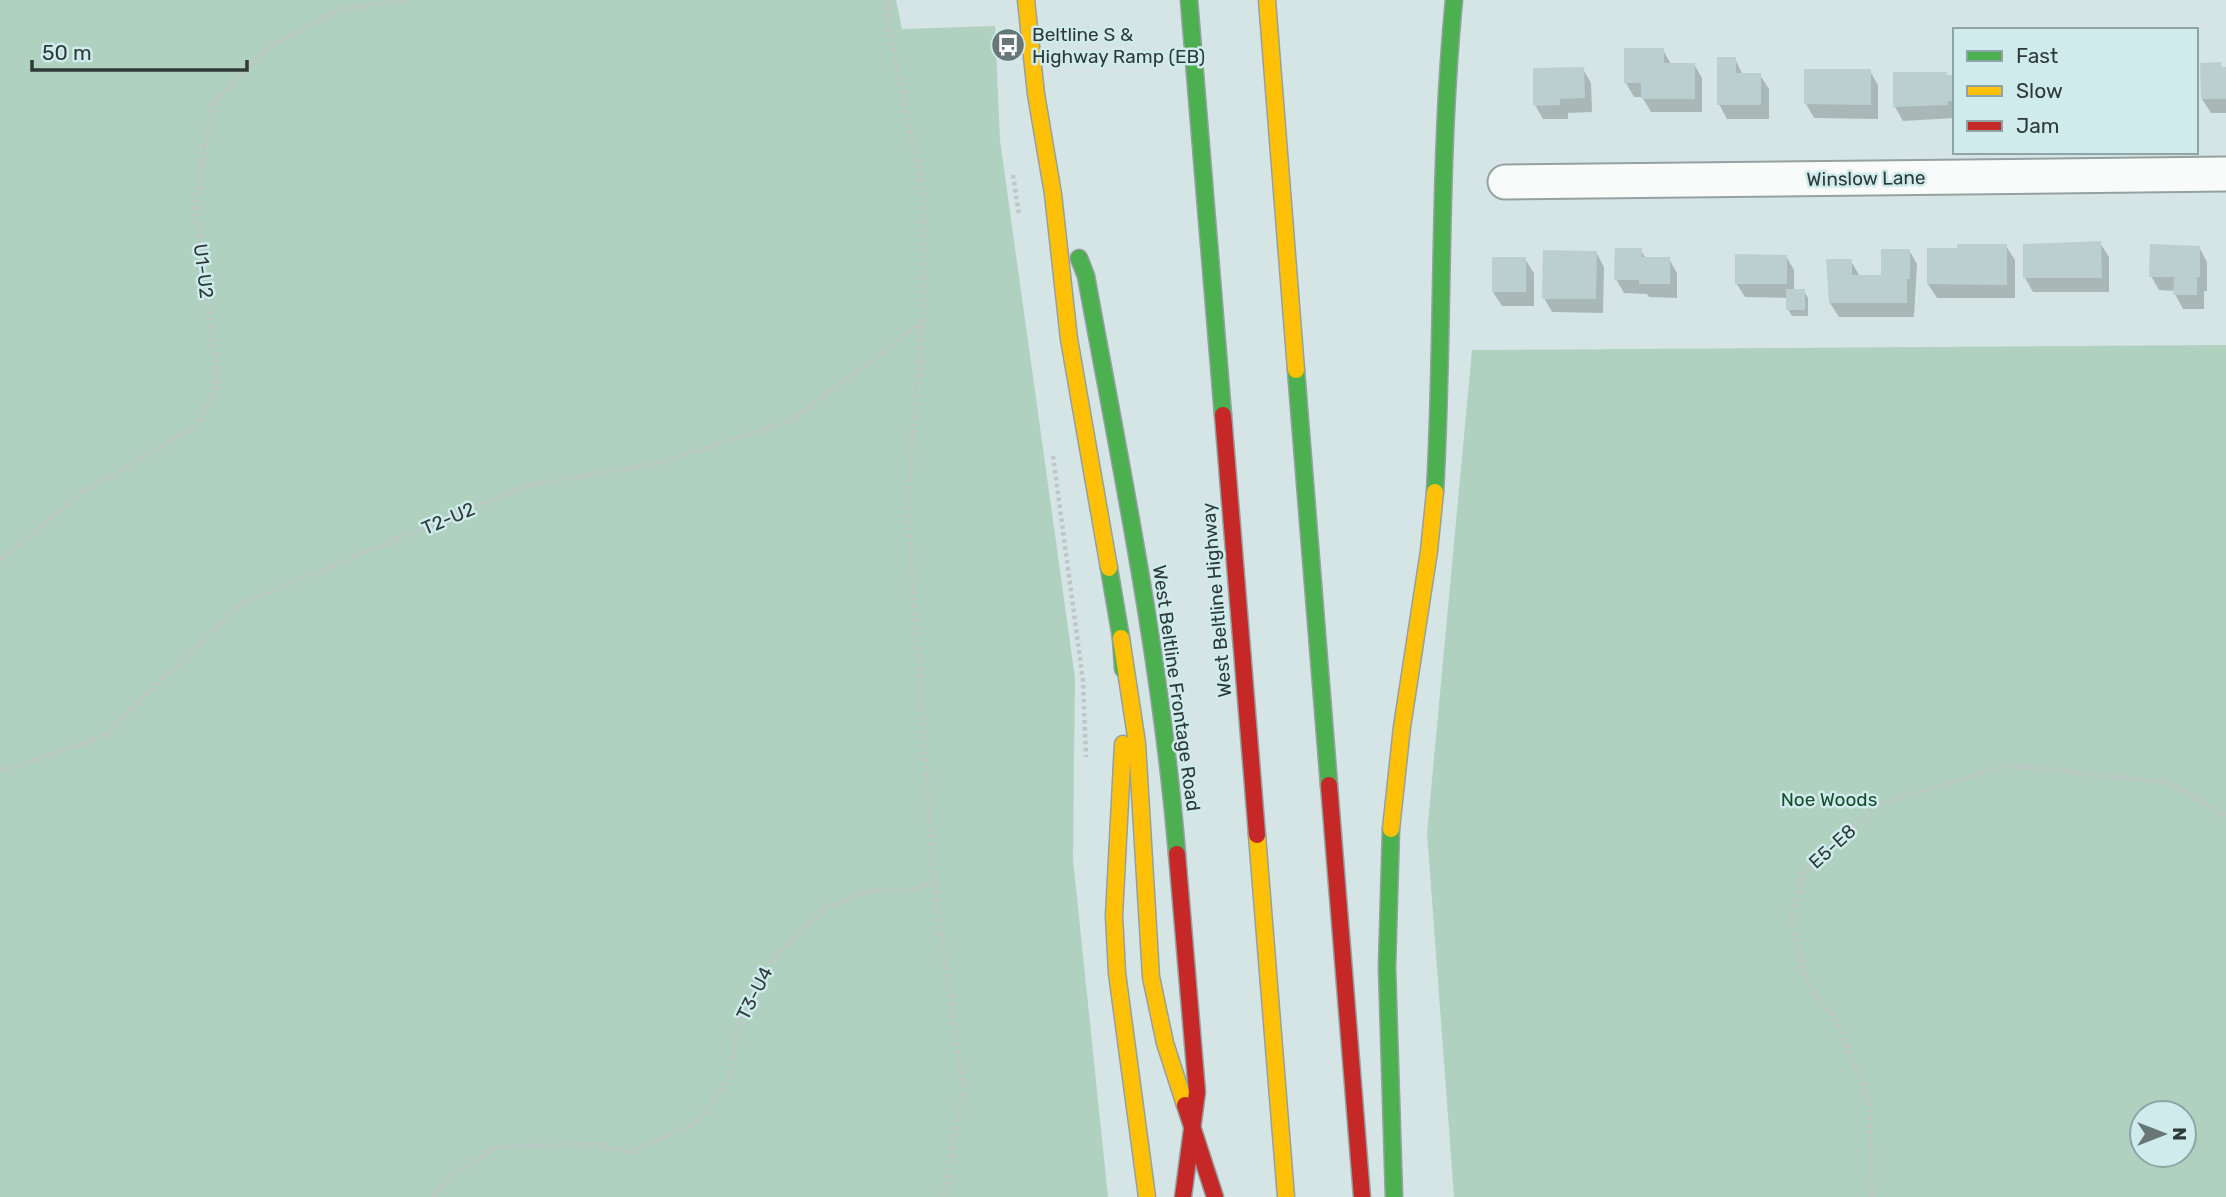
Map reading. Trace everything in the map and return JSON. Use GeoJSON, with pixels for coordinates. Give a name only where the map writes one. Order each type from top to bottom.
{"type":"FeatureCollection","features":[{"type":"Feature","properties":{"kind":"main road","name":"West Beltline Frontage Road"},"geometry":{"type":"LineString","coordinates":[[1026,0],[1036,94],[1053,194],[1069,339],[1121,638],[1125,717],[1114,916],[1117,973],[1147,1197]]}},
{"type":"Feature","properties":{"kind":"main road","name":"West Beltline Highway"},"geometry":{"type":"LineString","coordinates":[[1189,0],[1286,1197]]}},
{"type":"Feature","properties":{"kind":"main road"},"geometry":{"type":"LineString","coordinates":[[1268,0],[1362,1197]]}},
{"type":"Feature","properties":{"kind":"main road"},"geometry":{"type":"LineString","coordinates":[[1394,1197],[1388,986],[1391,843],[1407,691],[1434,510],[1439,416],[1441,195],[1454,0]]}},
{"type":"Feature","properties":{"kind":"main road"},"geometry":{"type":"LineString","coordinates":[[1434,56],[1441,195]]}},
{"type":"Feature","properties":{"kind":"main road","name":"West Beltline Frontage Road"},"geometry":{"type":"LineString","coordinates":[[1053,194],[1086,276],[1143,584],[1163,711],[1196,1092],[1183,1197]]}},
{"type":"Feature","properties":{"kind":"main road"},"geometry":{"type":"LineString","coordinates":[[1121,638],[1137,743],[1151,977],[1165,1043],[1215,1197]]}},
{"type":"Feature","properties":{"kind":"street","name":"Winslow Lane"},"geometry":{"type":"LineString","coordinates":[[1505,182],[2226,174]]}},
{"type":"Feature","properties":{"kind":"path","name":"U1-U2"},"geometry":{"type":"LineString","coordinates":[[0,560],[80,493],[200,424],[218,381],[195,203],[213,103],[270,46],[341,9],[409,0]]}},
{"type":"Feature","properties":{"kind":"path"},"geometry":{"type":"LineString","coordinates":[[888,0],[888,24],[923,192],[923,321],[907,504],[934,881],[962,1087],[944,1197]]}},
{"type":"Feature","properties":{"kind":"path"},"geometry":{"type":"LineString","coordinates":[[1012,168],[1020,224]]}},
{"type":"Feature","properties":{"kind":"path","name":"T2-U2"},"geometry":{"type":"LineString","coordinates":[[0,769],[5,771],[104,736],[240,604],[528,485],[659,463],[793,419],[923,321]]}},
{"type":"Feature","properties":{"kind":"path"},"geometry":{"type":"LineString","coordinates":[[1052,451],[1083,681],[1087,768]]}},
{"type":"Feature","properties":{"kind":"path","name":"E5-E8"},"geometry":{"type":"LineString","coordinates":[[1872,1197],[1869,1099],[1833,1017],[1807,983],[1791,919],[1803,873],[1878,805],[2008,765],[2170,783],[2226,816]]}},
{"type":"Feature","properties":{"kind":"path","name":"T3-U4"},"geometry":{"type":"LineString","coordinates":[[433,1197],[451,1176],[498,1147],[599,1144],[629,1153],[698,1122],[731,1075],[737,1028],[772,959],[827,907],[867,891],[909,890],[934,881]]}},
{"type":"Feature","properties":{"kind":"green space"},"geometry":{"type":"Polygon","coordinates":[[[0,0],[896,0],[902,29],[995,26],[1000,140],[1075,678],[1073,859],[1108,1197],[0,1197],[0,0]]]}},
{"type":"Feature","properties":{"kind":"green space","name":"Noe Woods"},"geometry":{"type":"Polygon","coordinates":[[[2226,345],[2226,1197],[1454,1197],[1427,833],[1472,350],[2226,345]]]}},
{"type":"Feature","properties":{"kind":"building"},"geometry":{"type":"Polygon","coordinates":[[[1624,48],[1664,48],[1664,63],[1695,63],[1695,99],[1641,99],[1641,83],[1624,83],[1624,48]]]}},
{"type":"Feature","properties":{"kind":"building"},"geometry":{"type":"Polygon","coordinates":[[[1717,57],[1736,57],[1736,73],[1761,73],[1761,105],[1717,105],[1717,57]]]}},
{"type":"Feature","properties":{"kind":"building"},"geometry":{"type":"Polygon","coordinates":[[[2221,62],[2222,67],[2226,67],[2226,99],[2201,99],[2200,63],[2221,62]]]}},
{"type":"Feature","properties":{"kind":"building"},"geometry":{"type":"Polygon","coordinates":[[[1584,67],[1585,98],[1560,99],[1560,105],[1533,106],[1533,68],[1584,67]]]}},
{"type":"Feature","properties":{"kind":"building"},"geometry":{"type":"Polygon","coordinates":[[[1804,69],[1871,69],[1871,105],[1804,104],[1804,69]]]}},
{"type":"Feature","properties":{"kind":"building"},"geometry":{"type":"Polygon","coordinates":[[[1893,72],[1947,72],[1947,75],[1953,75],[1953,101],[1948,101],[1948,105],[1893,107],[1893,72]]]}},
{"type":"Feature","properties":{"kind":"building"},"geometry":{"type":"Polygon","coordinates":[[[2101,241],[2102,278],[2023,278],[2023,244],[2101,241]]]}},
{"type":"Feature","properties":{"kind":"building"},"geometry":{"type":"Polygon","coordinates":[[[1957,244],[2007,244],[2007,285],[1927,284],[1927,248],[1957,248],[1957,244]]]}},
{"type":"Feature","properties":{"kind":"building"},"geometry":{"type":"Polygon","coordinates":[[[2150,244],[2200,246],[2197,295],[2173,295],[2174,277],[2149,277],[2150,244]]]}},
{"type":"Feature","properties":{"kind":"building"},"geometry":{"type":"Polygon","coordinates":[[[1615,248],[1642,248],[1642,257],[1670,257],[1670,284],[1639,284],[1639,280],[1614,280],[1615,248]]]}},
{"type":"Feature","properties":{"kind":"building"},"geometry":{"type":"Polygon","coordinates":[[[1881,249],[1910,249],[1907,303],[1829,303],[1826,259],[1852,259],[1852,275],[1881,275],[1881,249]]]}},
{"type":"Feature","properties":{"kind":"building"},"geometry":{"type":"Polygon","coordinates":[[[1543,250],[1597,251],[1596,299],[1542,299],[1543,250]]]}},
{"type":"Feature","properties":{"kind":"building"},"geometry":{"type":"Polygon","coordinates":[[[1735,254],[1787,255],[1787,284],[1735,284],[1735,254]]]}},
{"type":"Feature","properties":{"kind":"building"},"geometry":{"type":"Polygon","coordinates":[[[1492,257],[1526,257],[1526,292],[1492,292],[1492,257]]]}},
{"type":"Feature","properties":{"kind":"building"},"geometry":{"type":"Polygon","coordinates":[[[1786,289],[1805,289],[1805,310],[1786,310],[1786,289]]]}},
{"type":"Feature","properties":{"kind":"traffic: fast"},"geometry":{"type":"LineString","coordinates":[[1189,0],[1223,415]]}},
{"type":"Feature","properties":{"kind":"traffic: fast"},"geometry":{"type":"LineString","coordinates":[[1435,492],[1443,184],[1454,0]]}},
{"type":"Feature","properties":{"kind":"traffic: fast"},"geometry":{"type":"LineString","coordinates":[[1079,258],[1086,276],[1139,564],[1161,708],[1177,854]]}},
{"type":"Feature","properties":{"kind":"traffic: fast"},"geometry":{"type":"LineString","coordinates":[[1296,370],[1329,785]]}},
{"type":"Feature","properties":{"kind":"traffic: fast"},"geometry":{"type":"LineString","coordinates":[[1109,568],[1121,638],[1123,669]]}},
{"type":"Feature","properties":{"kind":"traffic: fast"},"geometry":{"type":"LineString","coordinates":[[1391,829],[1387,967],[1394,1197]]}},
{"type":"Feature","properties":{"kind":"traffic: slow"},"geometry":{"type":"LineString","coordinates":[[1026,0],[1036,94],[1053,194],[1069,339],[1109,568]]}},
{"type":"Feature","properties":{"kind":"traffic: slow"},"geometry":{"type":"LineString","coordinates":[[1267,0],[1296,370]]}},
{"type":"Feature","properties":{"kind":"traffic: slow"},"geometry":{"type":"LineString","coordinates":[[1391,829],[1402,727],[1429,551],[1435,492]]}},
{"type":"Feature","properties":{"kind":"traffic: slow"},"geometry":{"type":"LineString","coordinates":[[1121,638],[1137,743],[1151,977],[1165,1043],[1185,1105]]}},
{"type":"Feature","properties":{"kind":"traffic: slow"},"geometry":{"type":"LineString","coordinates":[[1123,744],[1114,916],[1117,973],[1147,1197]]}},
{"type":"Feature","properties":{"kind":"traffic: slow"},"geometry":{"type":"LineString","coordinates":[[1257,835],[1286,1197]]}},
{"type":"Feature","properties":{"kind":"traffic: jam"},"geometry":{"type":"LineString","coordinates":[[1223,415],[1257,835]]}},
{"type":"Feature","properties":{"kind":"traffic: jam"},"geometry":{"type":"LineString","coordinates":[[1329,785],[1362,1197]]}},
{"type":"Feature","properties":{"kind":"traffic: jam"},"geometry":{"type":"LineString","coordinates":[[1177,854],[1197,1092],[1183,1197]]}},
{"type":"Feature","properties":{"kind":"traffic: jam"},"geometry":{"type":"LineString","coordinates":[[1185,1105],[1215,1197]]}},
{"type":"Feature","properties":{"kind":"place","name":"Beltline S & Highway Ramp (EB)"},"geometry":{"type":"Point","coordinates":[1008,45]}}]}
